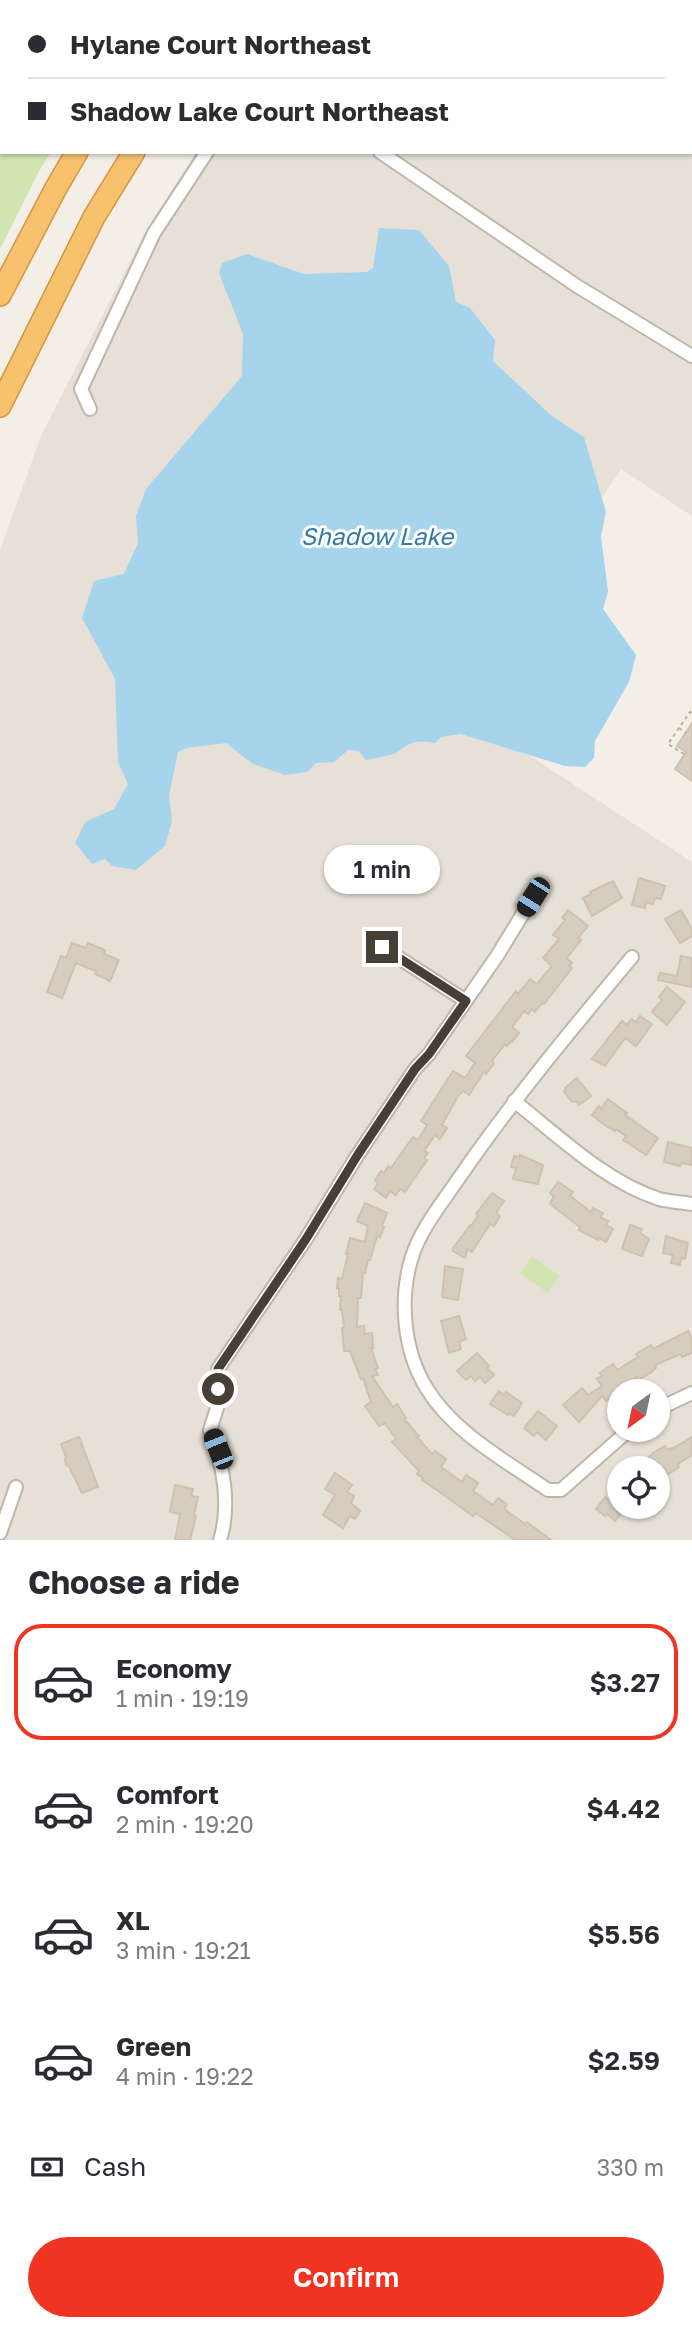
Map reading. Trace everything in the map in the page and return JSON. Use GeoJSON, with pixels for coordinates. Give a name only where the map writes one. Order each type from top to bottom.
{"type":"FeatureCollection","features":[{"type":"Feature","properties":{"kind":"highway"},"geometry":{"type":"LineString","coordinates":[[0,295],[56,187],[77,154]]}},
{"type":"Feature","properties":{"kind":"highway"},"geometry":{"type":"LineString","coordinates":[[0,406],[94,217],[133,154]]}},
{"type":"Feature","properties":{"kind":"street"},"geometry":{"type":"LineString","coordinates":[[90,409],[81,388],[154,233],[206,154]]}},
{"type":"Feature","properties":{"kind":"street"},"geometry":{"type":"LineString","coordinates":[[383,154],[577,286],[692,356]]}},
{"type":"Feature","properties":{"kind":"street"},"geometry":{"type":"LineString","coordinates":[[220,1540],[227,1508],[218,1449],[210,1430],[217,1408],[218,1369],[306,1239],[415,1069],[429,1054],[497,956],[533,897]]}},
{"type":"Feature","properties":{"kind":"street"},"geometry":{"type":"LineString","coordinates":[[382,947],[466,1001]]}},
{"type":"Feature","properties":{"kind":"street"},"geometry":{"type":"LineString","coordinates":[[615,1442],[561,1490],[548,1490],[460,1428],[426,1388],[413,1358],[406,1328],[405,1292],[411,1259],[440,1206],[514,1101],[632,957]]}},
{"type":"Feature","properties":{"kind":"street"},"geometry":{"type":"LineString","coordinates":[[514,1101],[592,1163],[621,1182],[660,1199],[692,1204]]}},
{"type":"Feature","properties":{"kind":"street"},"geometry":{"type":"LineString","coordinates":[[670,1403],[692,1393]]}},
{"type":"Feature","properties":{"kind":"street"},"geometry":{"type":"LineString","coordinates":[[0,1532],[16,1487]]}},
{"type":"Feature","properties":{"kind":"path"},"geometry":{"type":"LineString","coordinates":[[684,754],[668,744],[690,712],[692,713]]}},
{"type":"Feature","properties":{"kind":"path"},"geometry":{"type":"LineString","coordinates":[[679,728],[686,733]]}},
{"type":"Feature","properties":{"kind":"shaded area"},"geometry":{"type":"Polygon","coordinates":[[[195,154],[692,154],[692,516],[621,469],[463,712],[692,862],[692,1540],[0,1540],[0,550],[41,436],[143,236],[195,154]]]}},
{"type":"Feature","properties":{"kind":"green space"},"geometry":{"type":"Polygon","coordinates":[[[0,154],[50,154],[38,173],[0,249],[0,154]]]}},
{"type":"Feature","properties":{"kind":"green space"},"geometry":{"type":"Polygon","coordinates":[[[532,1256],[560,1276],[548,1293],[520,1273],[532,1256]]]}},
{"type":"Feature","properties":{"kind":"water","name":"Shadow Lake"},"geometry":{"type":"Polygon","coordinates":[[[379,228],[419,230],[449,266],[456,302],[470,308],[495,340],[493,361],[553,417],[584,437],[606,512],[601,536],[608,592],[603,609],[636,655],[629,682],[595,741],[594,758],[585,767],[565,766],[461,734],[441,737],[435,743],[415,742],[392,755],[366,760],[359,751],[348,750],[334,762],[316,763],[307,772],[285,775],[253,764],[226,743],[186,748],[178,752],[169,795],[172,821],[165,846],[136,870],[112,866],[105,859],[92,864],[75,843],[85,822],[114,809],[128,784],[118,762],[115,679],[82,618],[94,581],[124,574],[138,543],[136,516],[146,489],[242,376],[243,334],[219,273],[222,263],[247,254],[304,274],[367,272],[373,268],[379,228]]]}},
{"type":"Feature","properties":{"kind":"building"},"geometry":{"type":"Polygon","coordinates":[[[692,723],[692,781],[675,769],[686,752],[677,746],[692,723]]]}},
{"type":"Feature","properties":{"kind":"building"},"geometry":{"type":"Polygon","coordinates":[[[639,878],[665,886],[661,899],[655,898],[653,904],[646,902],[645,908],[632,905],[639,878]]]}},
{"type":"Feature","properties":{"kind":"building"},"geometry":{"type":"Polygon","coordinates":[[[613,881],[622,898],[592,916],[583,898],[613,881]]]}},
{"type":"Feature","properties":{"kind":"building"},"geometry":{"type":"Polygon","coordinates":[[[568,910],[588,926],[567,958],[572,963],[569,966],[572,968],[544,1004],[535,1012],[532,1009],[528,1014],[524,1011],[512,1027],[519,1033],[507,1046],[505,1044],[469,1095],[463,1091],[458,1096],[442,1125],[447,1128],[440,1139],[435,1135],[424,1151],[428,1153],[424,1158],[427,1160],[405,1192],[400,1189],[396,1195],[390,1191],[386,1198],[374,1189],[378,1183],[375,1180],[381,1171],[384,1173],[388,1166],[391,1168],[413,1137],[418,1140],[427,1125],[421,1121],[453,1071],[465,1078],[475,1063],[466,1056],[516,991],[518,994],[530,979],[537,984],[552,966],[543,958],[559,939],[553,935],[565,920],[562,918],[568,910]]]}},
{"type":"Feature","properties":{"kind":"building"},"geometry":{"type":"Polygon","coordinates":[[[681,910],[692,929],[692,936],[680,943],[665,919],[681,910]]]}},
{"type":"Feature","properties":{"kind":"building"},"geometry":{"type":"Polygon","coordinates":[[[72,943],[86,948],[88,943],[119,960],[110,981],[95,974],[96,971],[76,963],[62,998],[47,992],[61,956],[66,958],[72,943]]]}},
{"type":"Feature","properties":{"kind":"building"},"geometry":{"type":"Polygon","coordinates":[[[681,956],[692,958],[692,987],[658,980],[660,973],[677,976],[681,956]]]}},
{"type":"Feature","properties":{"kind":"building"},"geometry":{"type":"Polygon","coordinates":[[[667,987],[685,1002],[667,1025],[652,1012],[662,1000],[659,997],[667,987]]]}},
{"type":"Feature","properties":{"kind":"building"},"geometry":{"type":"Polygon","coordinates":[[[640,1016],[652,1024],[636,1046],[625,1038],[605,1066],[592,1059],[622,1021],[627,1025],[631,1019],[636,1022],[640,1016]]]}},
{"type":"Feature","properties":{"kind":"building"},"geometry":{"type":"Polygon","coordinates":[[[577,1078],[591,1096],[579,1105],[571,1101],[564,1091],[577,1078]]]}},
{"type":"Feature","properties":{"kind":"building"},"geometry":{"type":"Polygon","coordinates":[[[608,1099],[627,1113],[625,1115],[658,1138],[646,1155],[623,1140],[626,1136],[592,1115],[599,1106],[601,1109],[608,1099]]]}},
{"type":"Feature","properties":{"kind":"building"},"geometry":{"type":"Polygon","coordinates":[[[668,1142],[692,1148],[692,1165],[681,1163],[680,1166],[664,1162],[668,1142]]]}},
{"type":"Feature","properties":{"kind":"building"},"geometry":{"type":"Polygon","coordinates":[[[520,1155],[543,1165],[538,1184],[513,1179],[516,1168],[511,1167],[514,1156],[520,1155]]]}},
{"type":"Feature","properties":{"kind":"building"},"geometry":{"type":"Polygon","coordinates":[[[558,1182],[573,1192],[570,1196],[591,1212],[593,1208],[603,1213],[600,1217],[608,1221],[606,1225],[613,1229],[606,1242],[579,1230],[580,1227],[550,1204],[554,1196],[550,1193],[558,1182]]]}},
{"type":"Feature","properties":{"kind":"building"},"geometry":{"type":"Polygon","coordinates":[[[492,1193],[504,1201],[496,1213],[500,1216],[494,1226],[490,1224],[472,1252],[467,1249],[465,1258],[453,1251],[453,1248],[471,1224],[470,1228],[478,1216],[476,1214],[492,1193]]]}},
{"type":"Feature","properties":{"kind":"building"},"geometry":{"type":"Polygon","coordinates":[[[365,1203],[387,1213],[380,1237],[377,1236],[365,1273],[363,1272],[361,1298],[358,1298],[357,1327],[364,1326],[365,1334],[372,1333],[371,1348],[378,1375],[372,1376],[393,1407],[397,1404],[406,1418],[404,1419],[432,1454],[435,1451],[446,1459],[441,1467],[462,1482],[466,1475],[478,1483],[473,1491],[493,1505],[498,1498],[507,1504],[504,1509],[551,1540],[515,1540],[476,1513],[473,1516],[422,1480],[417,1474],[419,1471],[392,1442],[396,1439],[385,1423],[379,1426],[365,1406],[371,1402],[363,1378],[361,1379],[350,1351],[344,1351],[341,1296],[337,1288],[338,1278],[342,1279],[350,1238],[365,1242],[368,1226],[357,1221],[365,1203]]]}},
{"type":"Feature","properties":{"kind":"building"},"geometry":{"type":"Polygon","coordinates":[[[630,1225],[642,1229],[640,1233],[649,1239],[642,1256],[622,1249],[630,1225]]]}},
{"type":"Feature","properties":{"kind":"building"},"geometry":{"type":"Polygon","coordinates":[[[666,1236],[688,1243],[685,1259],[681,1258],[680,1265],[671,1263],[673,1255],[663,1253],[666,1236]]]}},
{"type":"Feature","properties":{"kind":"building"},"geometry":{"type":"Polygon","coordinates":[[[445,1266],[463,1269],[458,1300],[442,1297],[445,1266]]]}},
{"type":"Feature","properties":{"kind":"building"},"geometry":{"type":"Polygon","coordinates":[[[459,1316],[466,1339],[459,1342],[461,1349],[449,1353],[441,1321],[459,1316]]]}},
{"type":"Feature","properties":{"kind":"building"},"geometry":{"type":"Polygon","coordinates":[[[688,1331],[692,1339],[692,1353],[682,1357],[681,1354],[655,1365],[656,1368],[640,1379],[607,1379],[607,1400],[602,1396],[579,1422],[563,1405],[582,1388],[588,1395],[602,1386],[597,1379],[602,1376],[600,1373],[613,1364],[617,1370],[651,1345],[653,1349],[688,1331]]]}},
{"type":"Feature","properties":{"kind":"building"},"geometry":{"type":"Polygon","coordinates":[[[477,1353],[494,1375],[485,1383],[480,1377],[475,1381],[471,1376],[466,1380],[457,1371],[477,1353]]]}},
{"type":"Feature","properties":{"kind":"building"},"geometry":{"type":"Polygon","coordinates":[[[499,1391],[504,1395],[506,1392],[522,1403],[514,1416],[490,1404],[499,1391]]]}},
{"type":"Feature","properties":{"kind":"building"},"geometry":{"type":"Polygon","coordinates":[[[538,1411],[557,1426],[546,1440],[537,1432],[534,1436],[524,1428],[538,1411]]]}},
{"type":"Feature","properties":{"kind":"building"},"geometry":{"type":"Polygon","coordinates":[[[79,1437],[98,1487],[82,1493],[69,1466],[66,1465],[61,1444],[79,1437]]]}},
{"type":"Feature","properties":{"kind":"building"},"geometry":{"type":"Polygon","coordinates":[[[692,1437],[692,1455],[670,1473],[670,1456],[650,1456],[665,1446],[667,1450],[692,1437]]]}},
{"type":"Feature","properties":{"kind":"building"},"geometry":{"type":"Polygon","coordinates":[[[335,1473],[352,1485],[347,1492],[354,1496],[351,1503],[360,1511],[355,1519],[350,1516],[343,1528],[323,1515],[335,1495],[325,1489],[335,1473]]]}},
{"type":"Feature","properties":{"kind":"building"},"geometry":{"type":"Polygon","coordinates":[[[175,1485],[193,1489],[191,1496],[198,1497],[190,1540],[175,1540],[180,1514],[170,1512],[175,1485]]]}},
{"type":"Feature","properties":{"kind":"building"},"geometry":{"type":"Polygon","coordinates":[[[605,1497],[607,1514],[605,1516],[596,1509],[605,1497]]]}},
{"type":"Feature","properties":{"kind":"route"},"geometry":{"type":"LineString","coordinates":[[218,1389],[218,1369],[306,1239],[415,1069],[429,1054],[466,1001],[382,947]]}}]}
